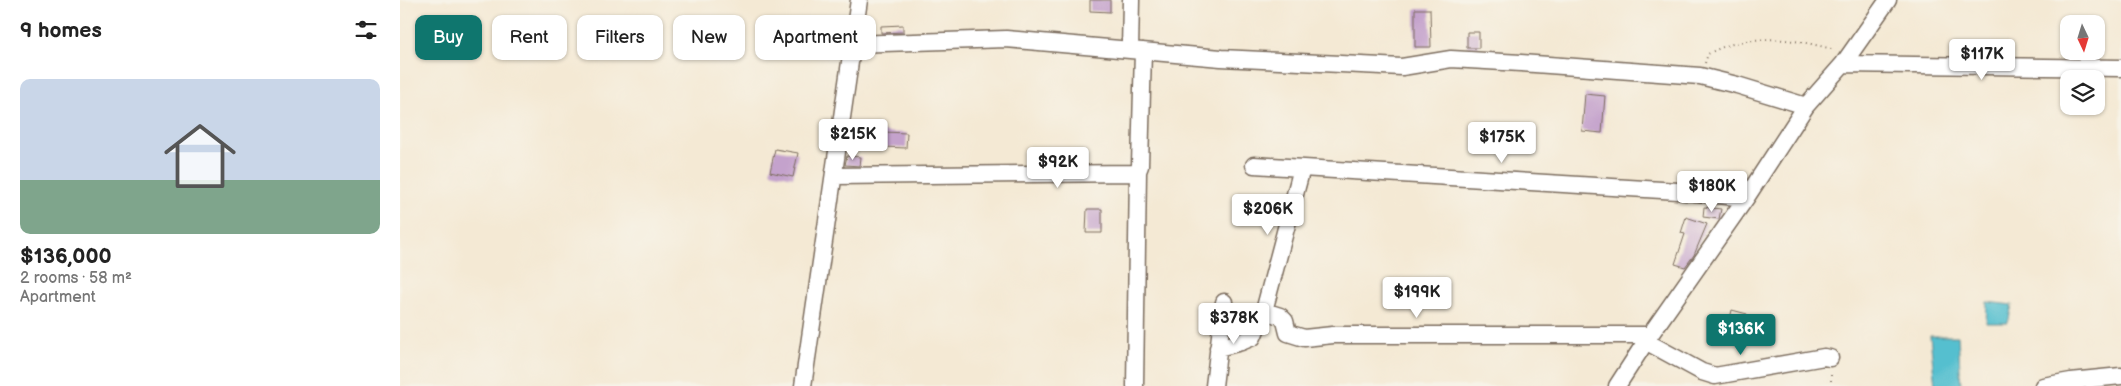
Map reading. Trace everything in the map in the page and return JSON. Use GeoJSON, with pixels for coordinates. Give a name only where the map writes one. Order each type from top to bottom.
{"type":"FeatureCollection","features":[{"type":"Feature","properties":{"kind":"street"},"geometry":{"type":"LineString","coordinates":[[857,15],[859,0]]}},
{"type":"Feature","properties":{"kind":"street"},"geometry":{"type":"LineString","coordinates":[[1131,0],[1137,50],[1140,166],[1138,171],[1135,386]]}},
{"type":"Feature","properties":{"kind":"street"},"geometry":{"type":"LineString","coordinates":[[1617,386],[1746,198],[1806,106],[1846,59],[1888,0]]}},
{"type":"Feature","properties":{"kind":"street"},"geometry":{"type":"LineString","coordinates":[[876,43],[1006,39],[1221,58],[1402,67],[1451,59],[1700,76],[1738,85],[1806,106]]}},
{"type":"Feature","properties":{"kind":"street"},"geometry":{"type":"LineString","coordinates":[[1846,59],[2121,68]]}},
{"type":"Feature","properties":{"kind":"street"},"geometry":{"type":"LineString","coordinates":[[803,386],[851,60]]}},
{"type":"Feature","properties":{"kind":"street"},"geometry":{"type":"LineString","coordinates":[[1254,165],[1678,191],[1746,198]]}},
{"type":"Feature","properties":{"kind":"street"},"geometry":{"type":"LineString","coordinates":[[1218,348],[1253,337],[1264,311],[1302,168]]}},
{"type":"Feature","properties":{"kind":"street"},"geometry":{"type":"LineString","coordinates":[[834,176],[1134,173],[1138,171]]}},
{"type":"Feature","properties":{"kind":"street"},"geometry":{"type":"LineString","coordinates":[[1214,386],[1224,302]]}},
{"type":"Feature","properties":{"kind":"street"},"geometry":{"type":"LineString","coordinates":[[1264,311],[1280,316],[1285,321],[1288,333],[1304,338],[1333,334],[1649,338],[1702,372],[1715,376],[1824,357],[1830,358]]}},
{"type":"Feature","properties":{"kind":"street"},"geometry":{"type":"LineString","coordinates":[[2043,386],[2121,376]]}},
{"type":"Feature","properties":{"kind":"path"},"geometry":{"type":"LineString","coordinates":[[1700,76],[1708,54],[1721,47],[1745,40],[1780,39],[1811,43],[1846,59]]}},
{"type":"Feature","properties":{"kind":"water"},"geometry":{"type":"Polygon","coordinates":[[[1987,302],[2012,305],[2008,323],[1986,323],[1987,302]]]}},
{"type":"Feature","properties":{"kind":"water"},"geometry":{"type":"Polygon","coordinates":[[[1930,336],[1958,336],[1961,386],[1935,386],[1930,336]]]}},
{"type":"Feature","properties":{"kind":"building"},"geometry":{"type":"Polygon","coordinates":[[[1090,0],[1110,0],[1110,12],[1090,11],[1090,0]]]}},
{"type":"Feature","properties":{"kind":"building"},"geometry":{"type":"Polygon","coordinates":[[[1415,9],[1430,9],[1431,47],[1415,47],[1415,9]]]}},
{"type":"Feature","properties":{"kind":"building"},"geometry":{"type":"Polygon","coordinates":[[[903,25],[903,32],[881,33],[881,26],[903,25]]]}},
{"type":"Feature","properties":{"kind":"building"},"geometry":{"type":"Polygon","coordinates":[[[1467,32],[1479,32],[1479,48],[1467,48],[1467,32]]]}},
{"type":"Feature","properties":{"kind":"building"},"geometry":{"type":"Polygon","coordinates":[[[1585,94],[1605,96],[1602,133],[1582,131],[1585,94]]]}},
{"type":"Feature","properties":{"kind":"building"},"geometry":{"type":"Polygon","coordinates":[[[860,131],[907,133],[906,148],[860,146],[860,131]]]}},
{"type":"Feature","properties":{"kind":"building"},"geometry":{"type":"Polygon","coordinates":[[[775,149],[798,153],[793,177],[770,172],[775,149]]]}},
{"type":"Feature","properties":{"kind":"building"},"geometry":{"type":"Polygon","coordinates":[[[847,156],[861,157],[860,166],[845,165],[847,156]]]}},
{"type":"Feature","properties":{"kind":"building"},"geometry":{"type":"Polygon","coordinates":[[[1704,207],[1721,209],[1719,219],[1703,217],[1704,207]]]}},
{"type":"Feature","properties":{"kind":"building"},"geometry":{"type":"Polygon","coordinates":[[[1087,209],[1102,209],[1102,233],[1086,233],[1087,209]]]}},
{"type":"Feature","properties":{"kind":"building"},"geometry":{"type":"Polygon","coordinates":[[[1686,217],[1707,224],[1694,255],[1685,267],[1675,264],[1685,234],[1681,233],[1686,217]]]}},
{"type":"Feature","properties":{"kind":"building"},"geometry":{"type":"Polygon","coordinates":[[[1732,310],[1747,314],[1744,327],[1729,323],[1732,310]]]}}]}
